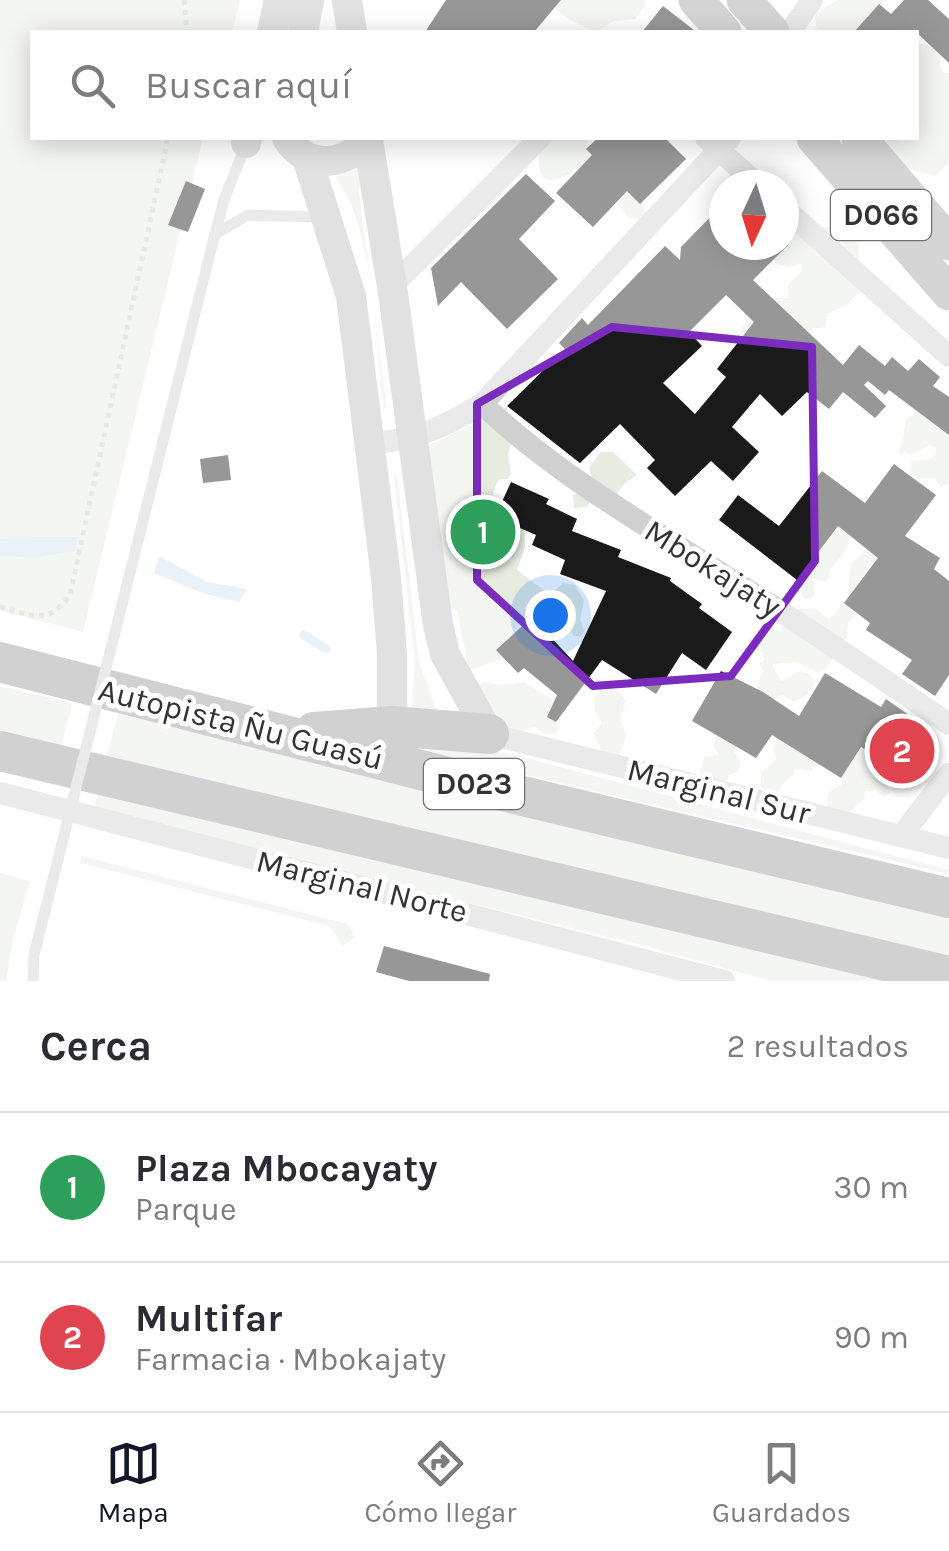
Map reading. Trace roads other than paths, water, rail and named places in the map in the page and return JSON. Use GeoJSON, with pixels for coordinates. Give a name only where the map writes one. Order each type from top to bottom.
{"type":"FeatureCollection","features":[{"type":"Feature","properties":{"kind":"highway"},"geometry":{"type":"LineString","coordinates":[[696,0],[722,30]]}},
{"type":"Feature","properties":{"kind":"highway"},"geometry":{"type":"LineString","coordinates":[[744,0],[770,30]]}},
{"type":"Feature","properties":{"kind":"highway","name":"D066"},"geometry":{"type":"LineString","coordinates":[[816,140],[949,293]]}},
{"type":"Feature","properties":{"kind":"highway","name":"D066"},"geometry":{"type":"LineString","coordinates":[[861,140],[949,242]]}},
{"type":"Feature","properties":{"kind":"highway","name":"Autopista Ñu Guasú"},"geometry":{"type":"LineString","coordinates":[[0,662],[506,792],[949,898]]}},
{"type":"Feature","properties":{"kind":"highway"},"geometry":{"type":"LineString","coordinates":[[284,735],[392,726],[490,734]]}},
{"type":"Feature","properties":{"kind":"highway","name":"D023"},"geometry":{"type":"LineString","coordinates":[[0,751],[949,976]]}},
{"type":"Feature","properties":{"kind":"main road"},"geometry":{"type":"LineString","coordinates":[[272,30],[279,0]]}},
{"type":"Feature","properties":{"kind":"main road"},"geometry":{"type":"LineString","coordinates":[[303,30],[309,0]]}},
{"type":"Feature","properties":{"kind":"main road"},"geometry":{"type":"LineString","coordinates":[[347,0],[352,30]]}},
{"type":"Feature","properties":{"kind":"main road"},"geometry":{"type":"LineString","coordinates":[[296,148],[329,162],[351,156],[367,140]]}},
{"type":"Feature","properties":{"kind":"main road"},"geometry":{"type":"LineString","coordinates":[[368,140],[438,625],[445,654],[490,734]]}},
{"type":"Feature","properties":{"kind":"main road"},"geometry":{"type":"LineString","coordinates":[[296,148],[326,218],[350,296],[386,578],[392,726]]}},
{"type":"Feature","properties":{"kind":"street"},"geometry":{"type":"LineString","coordinates":[[791,30],[812,0]]}},
{"type":"Feature","properties":{"kind":"street"},"geometry":{"type":"LineString","coordinates":[[392,286],[538,140]]}},
{"type":"Feature","properties":{"kind":"street"},"geometry":{"type":"LineString","coordinates":[[369,444],[413,439],[444,428],[482,404],[718,142],[744,170]]}},
{"type":"Feature","properties":{"kind":"street"},"geometry":{"type":"LineString","coordinates":[[799,221],[949,356]]}},
{"type":"Feature","properties":{"kind":"street","name":"Mbokajaty"},"geometry":{"type":"LineString","coordinates":[[482,404],[526,446],[570,477],[805,626],[949,724]]}},
{"type":"Feature","properties":{"kind":"street","name":"Marginal Sur"},"geometry":{"type":"LineString","coordinates":[[490,734],[949,848]]}},
{"type":"Feature","properties":{"kind":"street"},"geometry":{"type":"LineString","coordinates":[[901,836],[949,774]]}},
{"type":"Feature","properties":{"kind":"street","name":"Marginal Norte"},"geometry":{"type":"LineString","coordinates":[[0,793],[724,981]]}},
{"type":"Feature","properties":{"kind":"lane"},"geometry":{"type":"LineString","coordinates":[[32,981],[38,935],[215,234],[224,200],[250,140]]}},
{"type":"Feature","properties":{"kind":"lane"},"geometry":{"type":"LineString","coordinates":[[215,234],[248,215],[305,214],[326,218]]}},
{"type":"Feature","properties":{"kind":"water"},"geometry":{"type":"Polygon","coordinates":[[[78,537],[75,551],[36,557],[0,556],[0,539],[78,537]]]}},
{"type":"Feature","properties":{"kind":"water"},"geometry":{"type":"Polygon","coordinates":[[[159,556],[207,582],[247,589],[239,602],[202,593],[154,573],[159,556]]]}},
{"type":"Feature","properties":{"kind":"waterway"},"geometry":{"type":"LineString","coordinates":[[304,635],[326,649]]}},
{"type":"Feature","properties":{"kind":"place","name":"Plaza Mbocayaty"},"geometry":{"type":"Point","coordinates":[483,532]}},
{"type":"Feature","properties":{"kind":"place","name":"Multifar"},"geometry":{"type":"Point","coordinates":[902,751]}}]}
